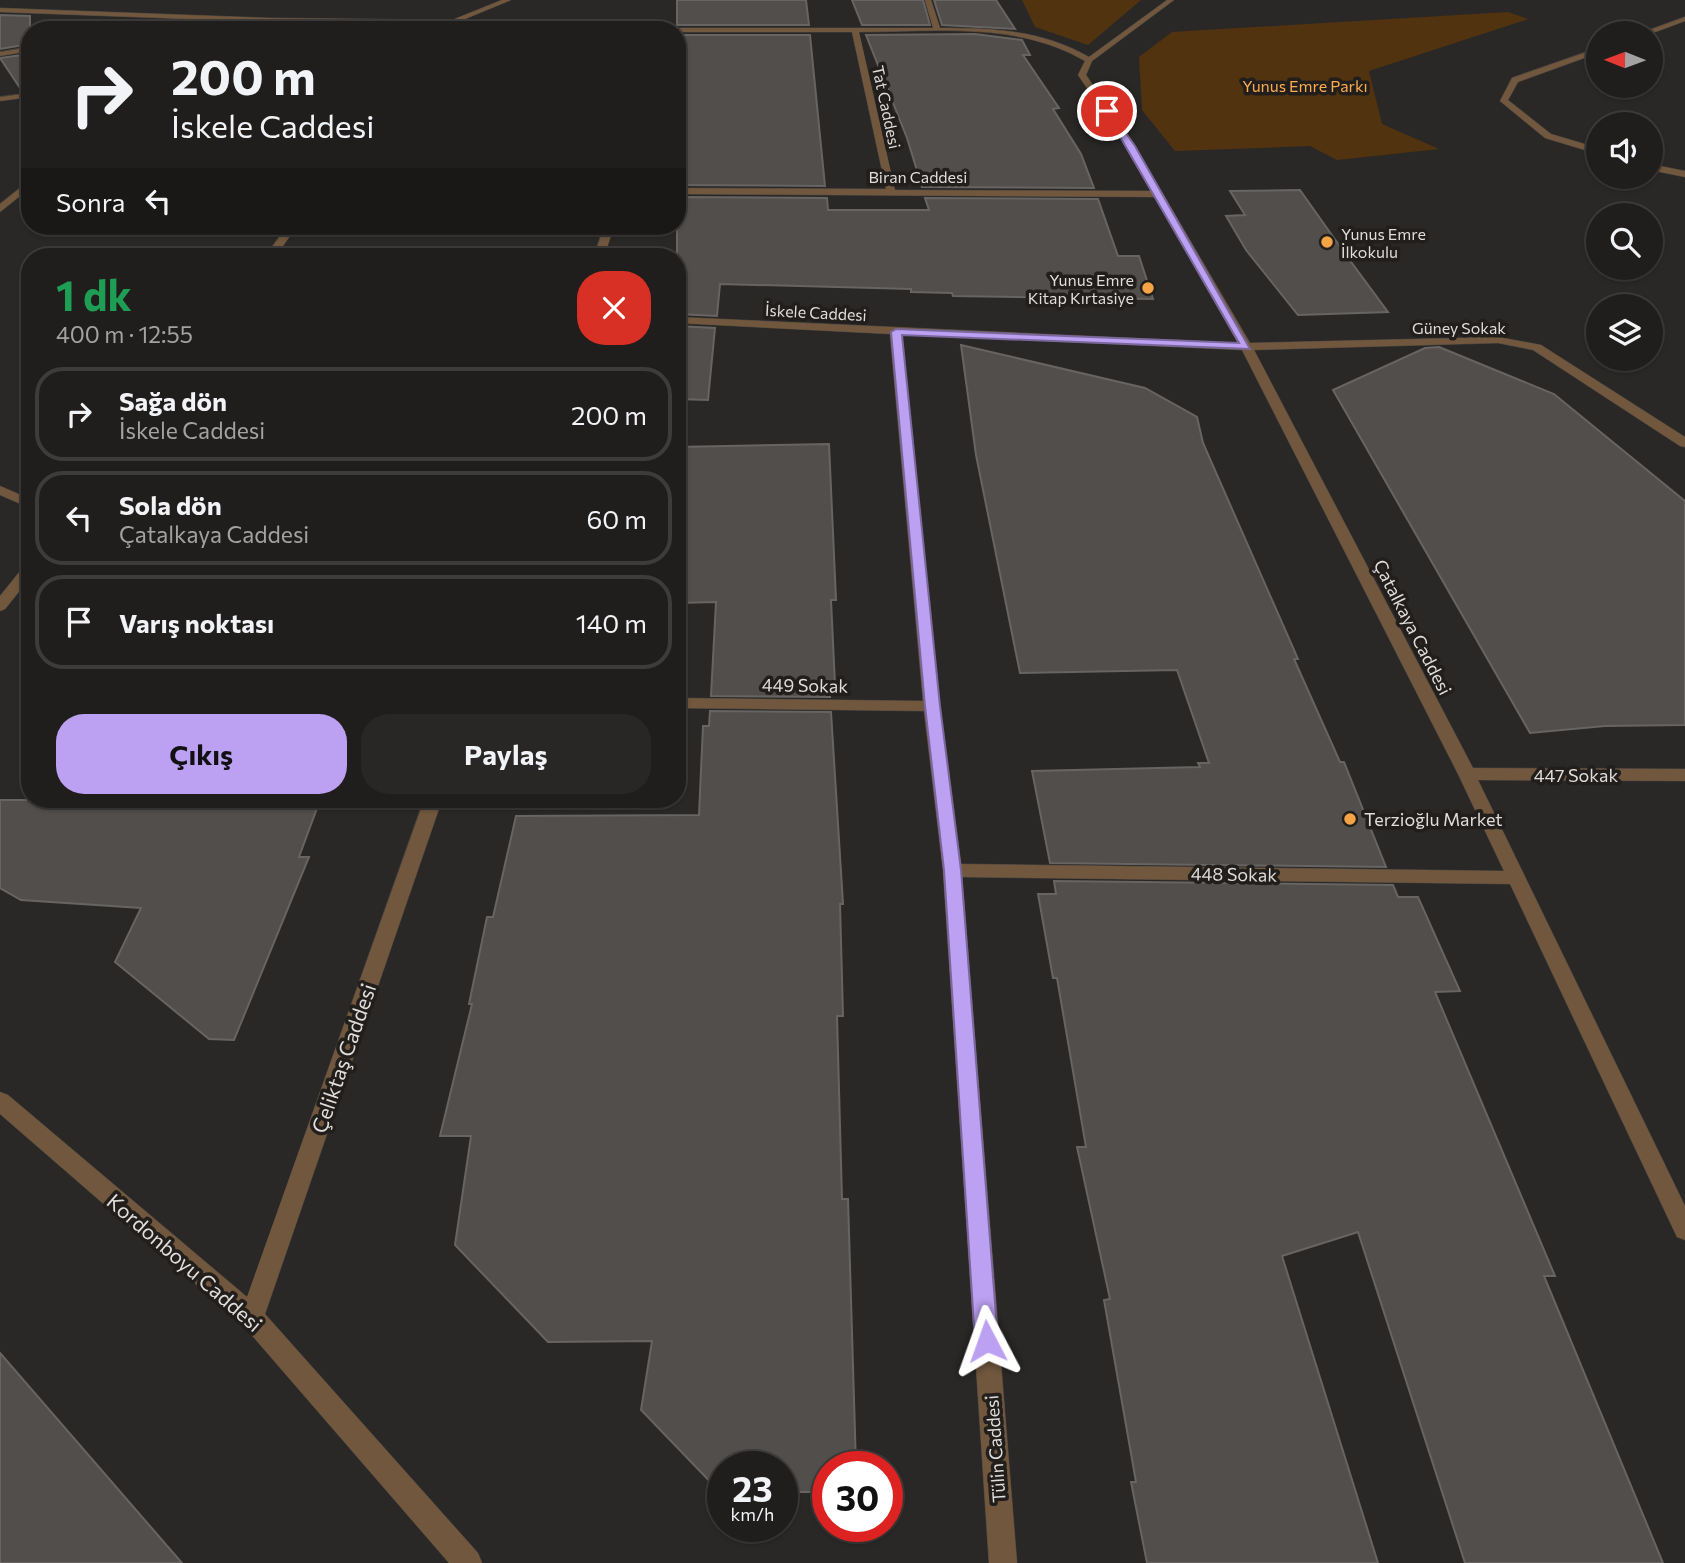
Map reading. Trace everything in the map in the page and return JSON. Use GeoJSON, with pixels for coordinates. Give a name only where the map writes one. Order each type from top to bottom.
{"type":"FeatureCollection","features":[{"type":"Feature","properties":{"kind":"street"},"geometry":{"type":"LineString","coordinates":[[455,21],[508,0]]}},
{"type":"Feature","properties":{"kind":"street"},"geometry":{"type":"LineString","coordinates":[[928,0],[937,29]]}},
{"type":"Feature","properties":{"kind":"street"},"geometry":{"type":"LineString","coordinates":[[686,30],[990,30],[1035,35],[1068,46],[1089,60],[1171,0]]}},
{"type":"Feature","properties":{"kind":"street"},"geometry":{"type":"LineString","coordinates":[[0,10],[361,21]]}},
{"type":"Feature","properties":{"kind":"street"},"geometry":{"type":"LineString","coordinates":[[1663,27],[1685,19]]}},
{"type":"Feature","properties":{"kind":"street"},"geometry":{"type":"LineString","coordinates":[[261,21],[270,20]]}},
{"type":"Feature","properties":{"kind":"street","name":"Tat Caddesi"},"geometry":{"type":"LineString","coordinates":[[855,29],[891,192]]}},
{"type":"Feature","properties":{"kind":"street"},"geometry":{"type":"LineString","coordinates":[[0,54],[21,50]]}},
{"type":"Feature","properties":{"kind":"street"},"geometry":{"type":"LineString","coordinates":[[1586,54],[1515,80],[1504,101],[1548,136],[1586,147]]}},
{"type":"Feature","properties":{"kind":"street","name":"Çatalkaya Caddesi"},"geometry":{"type":"LineString","coordinates":[[1089,60],[1082,75],[1131,146],[1246,347],[1467,774],[1685,1230]]}},
{"type":"Feature","properties":{"kind":"street"},"geometry":{"type":"LineString","coordinates":[[0,99],[21,96]]}},
{"type":"Feature","properties":{"kind":"street"},"geometry":{"type":"LineString","coordinates":[[1663,170],[1685,174]]}},
{"type":"Feature","properties":{"kind":"street"},"geometry":{"type":"LineString","coordinates":[[0,209],[21,191]]}},
{"type":"Feature","properties":{"kind":"street","name":"Biran Caddesi"},"geometry":{"type":"LineString","coordinates":[[686,191],[1158,194]]}},
{"type":"Feature","properties":{"kind":"street","name":"İskele Caddesi"},"geometry":{"type":"LineString","coordinates":[[686,320],[1246,347]]}},
{"type":"Feature","properties":{"kind":"street","name":"Tülin Caddesi"},"geometry":{"type":"LineString","coordinates":[[896,332],[932,706],[952,870],[1003,1563]]}},
{"type":"Feature","properties":{"kind":"street","name":"Güney Sokak"},"geometry":{"type":"LineString","coordinates":[[1246,347],[1498,340],[1537,347],[1685,443]]}},
{"type":"Feature","properties":{"kind":"street"},"geometry":{"type":"LineString","coordinates":[[0,490],[21,500]]}},
{"type":"Feature","properties":{"kind":"street"},"geometry":{"type":"LineString","coordinates":[[0,606],[21,579]]}},
{"type":"Feature","properties":{"kind":"street","name":"449 Sokak"},"geometry":{"type":"LineString","coordinates":[[686,703],[932,706]]}},
{"type":"Feature","properties":{"kind":"street","name":"447 Sokak"},"geometry":{"type":"LineString","coordinates":[[1467,774],[1685,775]]}},
{"type":"Feature","properties":{"kind":"street","name":"Çeliktaş Caddesi"},"geometry":{"type":"LineString","coordinates":[[252,1317],[430,808]]}},
{"type":"Feature","properties":{"kind":"street","name":"448 Sokak"},"geometry":{"type":"LineString","coordinates":[[952,870],[1516,878]]}},
{"type":"Feature","properties":{"kind":"street","name":"Kordonboyu Caddesi"},"geometry":{"type":"LineString","coordinates":[[0,1101],[252,1317],[468,1563]]}},
{"type":"Feature","properties":{"kind":"green space"},"geometry":{"type":"Polygon","coordinates":[[[1022,0],[1141,0],[1088,45],[1035,27],[1022,0]]]}},
{"type":"Feature","properties":{"kind":"green space","name":"Yunus Emre Parkı"},"geometry":{"type":"Polygon","coordinates":[[[1508,12],[1528,19],[1369,71],[1382,124],[1439,149],[1337,160],[1310,146],[1175,151],[1142,110],[1139,57],[1172,32],[1508,12]]]}},
{"type":"Feature","properties":{"kind":"building"},"geometry":{"type":"Polygon","coordinates":[[[677,0],[806,0],[809,25],[686,25],[686,21],[677,21],[677,0]]]}},
{"type":"Feature","properties":{"kind":"building"},"geometry":{"type":"Polygon","coordinates":[[[852,0],[923,0],[930,25],[862,25],[852,0]]]}},
{"type":"Feature","properties":{"kind":"building"},"geometry":{"type":"Polygon","coordinates":[[[934,0],[996,0],[1015,29],[942,25],[934,0]]]}},
{"type":"Feature","properties":{"kind":"building"},"geometry":{"type":"Polygon","coordinates":[[[0,15],[30,16],[30,21],[21,21],[21,46],[0,49],[0,15]]]}},
{"type":"Feature","properties":{"kind":"building"},"geometry":{"type":"Polygon","coordinates":[[[975,34],[1022,40],[1030,55],[1023,55],[1059,108],[1053,109],[1081,154],[1094,188],[922,187],[907,138],[866,35],[975,34]]]}},
{"type":"Feature","properties":{"kind":"building"},"geometry":{"type":"Polygon","coordinates":[[[686,35],[810,35],[825,186],[686,185],[686,35]]]}},
{"type":"Feature","properties":{"kind":"building"},"geometry":{"type":"Polygon","coordinates":[[[21,55],[21,90],[0,58],[21,55]]]}},
{"type":"Feature","properties":{"kind":"building"},"geometry":{"type":"Polygon","coordinates":[[[1300,190],[1388,312],[1298,315],[1246,250],[1226,216],[1245,215],[1230,191],[1300,190]]]}},
{"type":"Feature","properties":{"kind":"building"},"geometry":{"type":"Polygon","coordinates":[[[686,197],[827,198],[828,210],[929,210],[925,198],[1098,199],[1118,256],[1139,256],[1153,299],[953,296],[952,293],[911,292],[911,289],[720,284],[717,316],[686,314],[686,248],[677,248],[677,235],[686,235],[686,197]]]}},
{"type":"Feature","properties":{"kind":"building"},"geometry":{"type":"Polygon","coordinates":[[[686,326],[715,328],[708,400],[686,399],[686,326]]]}},
{"type":"Feature","properties":{"kind":"building"},"geometry":{"type":"Polygon","coordinates":[[[961,345],[1145,388],[1197,417],[1203,443],[1298,659],[1294,659],[1340,762],[1344,762],[1386,867],[1050,863],[1032,771],[1200,767],[1198,763],[1209,763],[1177,670],[1020,673],[976,455],[961,345]]]}},
{"type":"Feature","properties":{"kind":"building"},"geometry":{"type":"Polygon","coordinates":[[[1439,347],[1554,394],[1685,501],[1685,725],[1605,726],[1530,733],[1333,390],[1425,348],[1439,347]]]}},
{"type":"Feature","properties":{"kind":"building"},"geometry":{"type":"Polygon","coordinates":[[[829,444],[836,600],[831,600],[835,685],[830,685],[830,697],[711,696],[716,602],[686,603],[686,447],[829,444]]]}},
{"type":"Feature","properties":{"kind":"building"},"geometry":{"type":"Polygon","coordinates":[[[710,711],[831,712],[843,904],[840,904],[843,1016],[837,1016],[842,1199],[848,1199],[856,1451],[812,1451],[812,1492],[798,1492],[798,1451],[707,1451],[707,1479],[641,1410],[652,1341],[548,1342],[455,1245],[471,1136],[440,1136],[472,1004],[469,1004],[487,917],[493,917],[516,816],[699,815],[703,726],[709,726],[710,711]]]}},
{"type":"Feature","properties":{"kind":"building"},"geometry":{"type":"Polygon","coordinates":[[[0,800],[21,800],[21,808],[317,808],[299,857],[309,857],[234,1040],[209,1039],[115,962],[141,908],[21,900],[0,888],[0,800]]]}},
{"type":"Feature","properties":{"kind":"building"},"geometry":{"type":"Polygon","coordinates":[[[1054,881],[1393,885],[1398,897],[1418,897],[1460,991],[1435,992],[1555,1276],[1544,1276],[1663,1563],[1465,1563],[1358,1232],[1282,1256],[1378,1563],[1147,1563],[1131,1482],[1136,1482],[1104,1300],[1110,1299],[1077,1147],[1086,1147],[1057,978],[1053,978],[1038,894],[1056,894],[1054,881]]]}},
{"type":"Feature","properties":{"kind":"building"},"geometry":{"type":"Polygon","coordinates":[[[0,1353],[182,1563],[0,1563],[0,1353]]]}},
{"type":"Feature","properties":{"kind":"place","name":"Yunus Emre İlkokulu"},"geometry":{"type":"Point","coordinates":[1327,242]}},
{"type":"Feature","properties":{"kind":"place","name":"Yunus Emre Kitap Kırtasiye"},"geometry":{"type":"Point","coordinates":[1148,288]}},
{"type":"Feature","properties":{"kind":"place","name":"Terzioğlu Market"},"geometry":{"type":"Point","coordinates":[1350,819]}},
{"type":"Feature","properties":{"kind":"route"},"geometry":{"type":"LineString","coordinates":[[987,1341],[952,870],[932,706],[896,332],[1246,347],[1131,146],[1107,111]]}}]}
